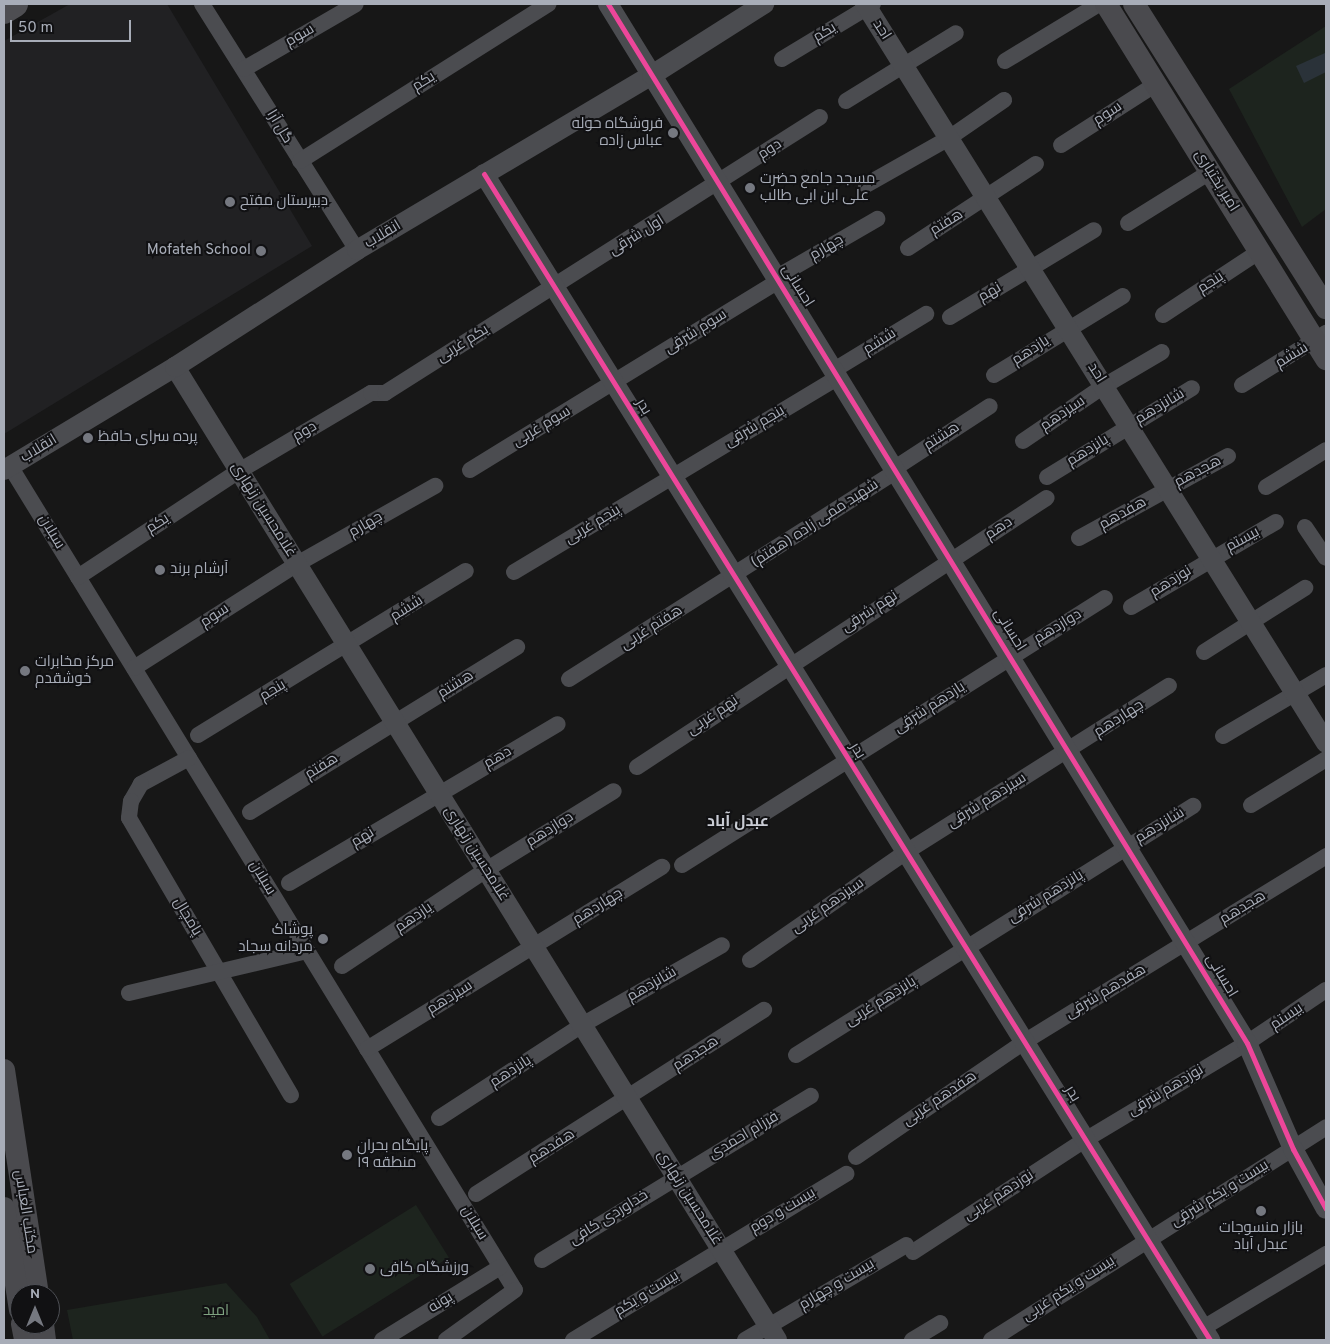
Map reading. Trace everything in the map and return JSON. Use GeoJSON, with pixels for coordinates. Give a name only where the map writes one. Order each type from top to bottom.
{"type":"FeatureCollection","features":[{"type":"Feature","properties":{"kind":"highway"},"geometry":{"type":"LineString","coordinates":[[4,11],[15,4]]}},
{"type":"Feature","properties":{"kind":"main road","name":"امیر بختیاری"},"geometry":{"type":"LineString","coordinates":[[1106,4],[1260,252],[1323,344]]}},
{"type":"Feature","properties":{"kind":"main road","name":"امیر بختیاری"},"geometry":{"type":"LineString","coordinates":[[1134,4],[1326,308]]}},
{"type":"Feature","properties":{"kind":"main road"},"geometry":{"type":"LineString","coordinates":[[1160,91],[1185,84]]}},
{"type":"Feature","properties":{"kind":"main road","name":"مکتب العباس"},"geometry":{"type":"LineString","coordinates":[[4,1070],[36,1284]]}},
{"type":"Feature","properties":{"kind":"main road","name":"مکتب العباس"},"geometry":{"type":"LineString","coordinates":[[4,1208],[16,1284]]}},
{"type":"Feature","properties":{"kind":"street","name":"گل آرا"},"geometry":{"type":"LineString","coordinates":[[202,4],[357,250]]}},
{"type":"Feature","properties":{"kind":"street","name":"سوم"},"geometry":{"type":"LineString","coordinates":[[244,68],[356,4]]}},
{"type":"Feature","properties":{"kind":"street","name":"یکم"},"geometry":{"type":"LineString","coordinates":[[300,161],[548,4]]}},
{"type":"Feature","properties":{"kind":"street","name":"احسانی"},"geometry":{"type":"LineString","coordinates":[[608,4],[1187,942],[1247,1043],[1293,1149],[1326,1209]]}},
{"type":"Feature","properties":{"kind":"street","name":"انقلاب"},"geometry":{"type":"LineString","coordinates":[[7,468],[174,368],[357,250],[652,75],[764,4]]}},
{"type":"Feature","properties":{"kind":"street"},"geometry":{"type":"LineString","coordinates":[[1006,61],[1099,4]]}},
{"type":"Feature","properties":{"kind":"street","name":"یکم"},"geometry":{"type":"LineString","coordinates":[[782,59],[869,5]]}},
{"type":"Feature","properties":{"kind":"street","name":"احد"},"geometry":{"type":"LineString","coordinates":[[869,5],[903,67],[987,198],[1326,743]]}},
{"type":"Feature","properties":{"kind":"street"},"geometry":{"type":"LineString","coordinates":[[846,101],[956,33]]}},
{"type":"Feature","properties":{"kind":"street","name":"سوم"},"geometry":{"type":"LineString","coordinates":[[1061,145],[1160,91]]}},
{"type":"Feature","properties":{"kind":"street"},"geometry":{"type":"LineString","coordinates":[[866,185],[949,138],[1004,100]]}},
{"type":"Feature","properties":{"kind":"street","name":"دوم"},"geometry":{"type":"LineString","coordinates":[[719,184],[820,117]]}},
{"type":"Feature","properties":{"kind":"street"},"geometry":{"type":"LineString","coordinates":[[987,198],[1036,164]]}},
{"type":"Feature","properties":{"kind":"street"},"geometry":{"type":"LineString","coordinates":[[1128,222],[1210,172]]}},
{"type":"Feature","properties":{"kind":"street","name":"بدر"},"geometry":{"type":"LineString","coordinates":[[484,174],[1147,1239],[1205,1336]]}},
{"type":"Feature","properties":{"kind":"street","name":"اول شرقی"},"geometry":{"type":"LineString","coordinates":[[554,288],[719,184]]}},
{"type":"Feature","properties":{"kind":"street","name":"هفتم"},"geometry":{"type":"LineString","coordinates":[[908,248],[987,198]]}},
{"type":"Feature","properties":{"kind":"street","name":"چهارم"},"geometry":{"type":"LineString","coordinates":[[778,279],[877,218]]}},
{"type":"Feature","properties":{"kind":"street"},"geometry":{"type":"LineString","coordinates":[[1031,269],[1094,230]]}},
{"type":"Feature","properties":{"kind":"street","name":"پنجم"},"geometry":{"type":"LineString","coordinates":[[1162,315],[1260,252]]}},
{"type":"Feature","properties":{"kind":"street","name":"نهم"},"geometry":{"type":"LineString","coordinates":[[950,317],[1031,269]]}},
{"type":"Feature","properties":{"kind":"street","name":"سوم شرقی"},"geometry":{"type":"LineString","coordinates":[[614,383],[778,279]]}},
{"type":"Feature","properties":{"kind":"street","name":"یکم غربی"},"geometry":{"type":"LineString","coordinates":[[371,393],[385,393],[554,288]]}},
{"type":"Feature","properties":{"kind":"street"},"geometry":{"type":"LineString","coordinates":[[1067,328],[1123,296]]}},
{"type":"Feature","properties":{"kind":"street","name":"ششم"},"geometry":{"type":"LineString","coordinates":[[836,374],[926,314]]}},
{"type":"Feature","properties":{"kind":"street","name":"یازدهم"},"geometry":{"type":"LineString","coordinates":[[994,375],[1067,328]]}},
{"type":"Feature","properties":{"kind":"street","name":"ششم"},"geometry":{"type":"LineString","coordinates":[[1242,385],[1323,344]]}},
{"type":"Feature","properties":{"kind":"street"},"geometry":{"type":"LineString","coordinates":[[1104,386],[1162,352]]}},
{"type":"Feature","properties":{"kind":"street","name":"غلامحسین زنهاری"},"geometry":{"type":"LineString","coordinates":[[174,368],[773,1333]]}},
{"type":"Feature","properties":{"kind":"street","name":"پنجم شرقی"},"geometry":{"type":"LineString","coordinates":[[672,477],[836,374]]}},
{"type":"Feature","properties":{"kind":"street","name":"سوم غربی"},"geometry":{"type":"LineString","coordinates":[[470,470],[614,383]]}},
{"type":"Feature","properties":{"kind":"street","name":"سیزدهم"},"geometry":{"type":"LineString","coordinates":[[1023,441],[1104,386]]}},
{"type":"Feature","properties":{"kind":"street","name":"شانزدهم"},"geometry":{"type":"LineString","coordinates":[[1129,426],[1192,388]]}},
{"type":"Feature","properties":{"kind":"street","name":"دوم"},"geometry":{"type":"LineString","coordinates":[[239,471],[371,393]]}},
{"type":"Feature","properties":{"kind":"street","name":"هشتم"},"geometry":{"type":"LineString","coordinates":[[896,470],[990,406]]}},
{"type":"Feature","properties":{"kind":"street","name":"پانزدهم"},"geometry":{"type":"LineString","coordinates":[[1047,477],[1129,426]]}},
{"type":"Feature","properties":{"kind":"street"},"geometry":{"type":"LineString","coordinates":[[1266,487],[1326,450]]}},
{"type":"Feature","properties":{"kind":"street","name":"هجدهم"},"geometry":{"type":"LineString","coordinates":[[1168,489],[1228,456]]}},
{"type":"Feature","properties":{"kind":"street","name":"سبلان"},"geometry":{"type":"LineString","coordinates":[[7,468],[78,577],[514,1290],[446,1340]]}},
{"type":"Feature","properties":{"kind":"street","name":"شهید ممی زاده (هفتم)"},"geometry":{"type":"LineString","coordinates":[[734,576],[896,470]]}},
{"type":"Feature","properties":{"kind":"street","name":"یکم"},"geometry":{"type":"LineString","coordinates":[[78,577],[239,471]]}},
{"type":"Feature","properties":{"kind":"street","name":"پنجم غربی"},"geometry":{"type":"LineString","coordinates":[[514,572],[672,477]]}},
{"type":"Feature","properties":{"kind":"street","name":"چهارم"},"geometry":{"type":"LineString","coordinates":[[296,564],[434,486]]}},
{"type":"Feature","properties":{"kind":"street","name":"هفدهم"},"geometry":{"type":"LineString","coordinates":[[1078,538],[1168,489]]}},
{"type":"Feature","properties":{"kind":"street","name":"دهم"},"geometry":{"type":"LineString","coordinates":[[951,560],[1047,498]]}},
{"type":"Feature","properties":{"kind":"street","name":"بیستم"},"geometry":{"type":"LineString","coordinates":[[1211,558],[1276,522]]}},
{"type":"Feature","properties":{"kind":"street"},"geometry":{"type":"LineString","coordinates":[[1305,527],[1326,558]]}},
{"type":"Feature","properties":{"kind":"street","name":"نوزدهم"},"geometry":{"type":"LineString","coordinates":[[1131,607],[1211,558]]}},
{"type":"Feature","properties":{"kind":"street","name":"نهم شرقی"},"geometry":{"type":"LineString","coordinates":[[789,664],[951,560]]}},
{"type":"Feature","properties":{"kind":"street","name":"سوم"},"geometry":{"type":"LineString","coordinates":[[134,668],[296,564]]}},
{"type":"Feature","properties":{"kind":"street","name":"ششم"},"geometry":{"type":"LineString","coordinates":[[348,647],[466,571]]}},
{"type":"Feature","properties":{"kind":"street","name":"هفتم غربی"},"geometry":{"type":"LineString","coordinates":[[570,679],[734,576]]}},
{"type":"Feature","properties":{"kind":"street"},"geometry":{"type":"LineString","coordinates":[[1204,652],[1250,620],[1305,588]]}},
{"type":"Feature","properties":{"kind":"street","name":"دوازدهم"},"geometry":{"type":"LineString","coordinates":[[1010,655],[1105,598]]}},
{"type":"Feature","properties":{"kind":"street","name":"پنجم"},"geometry":{"type":"LineString","coordinates":[[198,735],[348,647]]}},
{"type":"Feature","properties":{"kind":"street","name":"هشتم"},"geometry":{"type":"LineString","coordinates":[[395,723],[517,647]]}},
{"type":"Feature","properties":{"kind":"street","name":"یازدهم شرقی"},"geometry":{"type":"LineString","coordinates":[[682,865],[849,761],[1010,655]]}},
{"type":"Feature","properties":{"kind":"street","name":"نهم غربی"},"geometry":{"type":"LineString","coordinates":[[637,767],[789,664]]}},
{"type":"Feature","properties":{"kind":"street"},"geometry":{"type":"LineString","coordinates":[[1223,736],[1326,675]]}},
{"type":"Feature","properties":{"kind":"street","name":"چهاردهم"},"geometry":{"type":"LineString","coordinates":[[1069,751],[1169,686]]}},
{"type":"Feature","properties":{"kind":"street","name":"هفتم"},"geometry":{"type":"LineString","coordinates":[[250,812],[395,723]]}},
{"type":"Feature","properties":{"kind":"street","name":"دهم"},"geometry":{"type":"LineString","coordinates":[[438,793],[558,724]]}},
{"type":"Feature","properties":{"kind":"street","name":"سیزدهم شرقی"},"geometry":{"type":"LineString","coordinates":[[906,852],[1069,751]]}},
{"type":"Feature","properties":{"kind":"street","name":"پامچال"},"geometry":{"type":"LineString","coordinates":[[189,758],[141,784],[130,801],[129,818],[291,1095]]}},
{"type":"Feature","properties":{"kind":"street"},"geometry":{"type":"LineString","coordinates":[[1251,806],[1326,759]]}},
{"type":"Feature","properties":{"kind":"street","name":"دوازدهم"},"geometry":{"type":"LineString","coordinates":[[486,870],[614,791]]}},
{"type":"Feature","properties":{"kind":"street","name":"نهم"},"geometry":{"type":"LineString","coordinates":[[289,883],[438,793]]}},
{"type":"Feature","properties":{"kind":"street","name":"شانزدهم"},"geometry":{"type":"LineString","coordinates":[[1127,846],[1193,806]]}},
{"type":"Feature","properties":{"kind":"street","name":"پانزدهم شرقی"},"geometry":{"type":"LineString","coordinates":[[966,948],[1127,846]]}},
{"type":"Feature","properties":{"kind":"street","name":"سیزدهم غربی"},"geometry":{"type":"LineString","coordinates":[[750,960],[906,852]]}},
{"type":"Feature","properties":{"kind":"street","name":"هجدهم"},"geometry":{"type":"LineString","coordinates":[[1187,942],[1300,874],[1326,856]]}},
{"type":"Feature","properties":{"kind":"street","name":"چهاردهم"},"geometry":{"type":"LineString","coordinates":[[533,947],[662,866]]}},
{"type":"Feature","properties":{"kind":"street","name":"یازدهم"},"geometry":{"type":"LineString","coordinates":[[342,966],[486,870]]}},
{"type":"Feature","properties":{"kind":"street","name":"هفدهم شرقی"},"geometry":{"type":"LineString","coordinates":[[1024,1042],[1187,942]]}},
{"type":"Feature","properties":{"kind":"street","name":"شانزدهم"},"geometry":{"type":"LineString","coordinates":[[582,1025],[722,945]]}},
{"type":"Feature","properties":{"kind":"street","name":"سیزدهم"},"geometry":{"type":"LineString","coordinates":[[367,1049],[533,947]]}},
{"type":"Feature","properties":{"kind":"street","name":"پانزدهم غربی"},"geometry":{"type":"LineString","coordinates":[[796,1055],[966,948]]}},
{"type":"Feature","properties":{"kind":"street"},"geometry":{"type":"LineString","coordinates":[[129,993],[307,951]]}},
{"type":"Feature","properties":{"kind":"street","name":"بیستم"},"geometry":{"type":"LineString","coordinates":[[1247,1043],[1326,990]]}},
{"type":"Feature","properties":{"kind":"street","name":"هجدهم"},"geometry":{"type":"LineString","coordinates":[[628,1099],[764,1010]]}},
{"type":"Feature","properties":{"kind":"street","name":"پانزدهم"},"geometry":{"type":"LineString","coordinates":[[439,1118],[582,1025]]}},
{"type":"Feature","properties":{"kind":"street","name":"هفدهم غربی"},"geometry":{"type":"LineString","coordinates":[[856,1157],[1024,1042]]}},
{"type":"Feature","properties":{"kind":"street","name":"نوزدهم شرقی"},"geometry":{"type":"LineString","coordinates":[[1085,1140],[1247,1043]]}},
{"type":"Feature","properties":{"kind":"street","name":"فرزام احمدی"},"geometry":{"type":"LineString","coordinates":[[676,1177],[811,1096]]}},
{"type":"Feature","properties":{"kind":"street","name":"هفدهم"},"geometry":{"type":"LineString","coordinates":[[476,1194],[628,1099]]}},
{"type":"Feature","properties":{"kind":"street"},"geometry":{"type":"LineString","coordinates":[[1293,1149],[1326,1127]]}},
{"type":"Feature","properties":{"kind":"street","name":"نوزدهم غربی"},"geometry":{"type":"LineString","coordinates":[[909,1248],[1085,1140]]}},
{"type":"Feature","properties":{"kind":"street","name":"بیست و یکم شرقی"},"geometry":{"type":"LineString","coordinates":[[1147,1239],[1293,1149]]}},
{"type":"Feature","properties":{"kind":"street","name":"بیست و دوم"},"geometry":{"type":"LineString","coordinates":[[720,1248],[846,1174]]}},
{"type":"Feature","properties":{"kind":"street","name":"خداوردی کافی"},"geometry":{"type":"LineString","coordinates":[[542,1260],[676,1177]]}},
{"type":"Feature","properties":{"kind":"street","name":"بیست و یکم غربی"},"geometry":{"type":"LineString","coordinates":[[991,1340],[1147,1239]]}},
{"type":"Feature","properties":{"kind":"street","name":"بیست و یکم"},"geometry":{"type":"LineString","coordinates":[[573,1340],[720,1248]]}},
{"type":"Feature","properties":{"kind":"street","name":"بیست و چهارم"},"geometry":{"type":"LineString","coordinates":[[745,1340],[773,1333],[909,1248]]}},
{"type":"Feature","properties":{"kind":"street"},"geometry":{"type":"LineString","coordinates":[[1205,1336],[1326,1254]]}},
{"type":"Feature","properties":{"kind":"street","name":"پونه"},"geometry":{"type":"LineString","coordinates":[[382,1340],[500,1267]]}},
{"type":"Feature","properties":{"kind":"street"},"geometry":{"type":"LineString","coordinates":[[912,1340],[940,1323]]}},
{"type":"Feature","properties":{"kind":"shaded area"},"geometry":{"type":"Polygon","coordinates":[[[70,4],[167,4],[312,246],[4,434],[4,41],[70,4]]]}},
{"type":"Feature","properties":{"kind":"shaded area"},"geometry":{"type":"Polygon","coordinates":[[[1325,53],[1326,72],[1304,83],[1296,66],[1325,53]]]}},
{"type":"Feature","properties":{"kind":"green space"},"geometry":{"type":"Polygon","coordinates":[[[1326,26],[1326,209],[1302,227],[1229,89],[1326,26]]]}},
{"type":"Feature","properties":{"kind":"green space","name":"ورزشگاه کافی"},"geometry":{"type":"Polygon","coordinates":[[[416,1205],[449,1258],[322,1337],[290,1284],[416,1205]]]}},
{"type":"Feature","properties":{"kind":"green space","name":"امید"},"geometry":{"type":"Polygon","coordinates":[[[226,1283],[257,1317],[270,1340],[73,1340],[67,1310],[226,1283]]]}},
{"type":"Feature","properties":{"kind":"cycle path"},"geometry":{"type":"LineString","coordinates":[[608,4],[1247,1043],[1293,1149],[1326,1209]]}},
{"type":"Feature","properties":{"kind":"cycle path"},"geometry":{"type":"LineString","coordinates":[[484,174],[1210,1340]]}},
{"type":"Feature","properties":{"kind":"place","name":"فروشگاه حوله عباس زاده"},"geometry":{"type":"Point","coordinates":[673,133]}},
{"type":"Feature","properties":{"kind":"place","name":"مسجد جامع حضرت علی ابن ابی طالب"},"geometry":{"type":"Point","coordinates":[750,188]}},
{"type":"Feature","properties":{"kind":"place","name":"دبیرستان مفتح"},"geometry":{"type":"Point","coordinates":[230,202]}},
{"type":"Feature","properties":{"kind":"place","name":"Mofateh School"},"geometry":{"type":"Point","coordinates":[261,251]}},
{"type":"Feature","properties":{"kind":"place","name":"پرده سرای حافظ"},"geometry":{"type":"Point","coordinates":[88,438]}},
{"type":"Feature","properties":{"kind":"place","name":"آرشام برند"},"geometry":{"type":"Point","coordinates":[160,570]}},
{"type":"Feature","properties":{"kind":"place","name":"مرکز مخابرات خوشقدم"},"geometry":{"type":"Point","coordinates":[25,671]}},
{"type":"Feature","properties":{"kind":"place","name":"پوشاک مردانه سجاد"},"geometry":{"type":"Point","coordinates":[323,939]}},
{"type":"Feature","properties":{"kind":"place","name":"پایگاه بحران منطقه ۱۹"},"geometry":{"type":"Point","coordinates":[347,1155]}},
{"type":"Feature","properties":{"kind":"place","name":"بازار منسوجات عبدل آباد"},"geometry":{"type":"Point","coordinates":[1261,1211]}},
{"type":"Feature","properties":{"kind":"place","name":"ورزشگاه کافی"},"geometry":{"type":"Point","coordinates":[370,1269]}},
{"type":"Feature","properties":{"kind":"district","name":"عبدل آباد"},"geometry":{"type":"Point","coordinates":[738,822]}}]}
